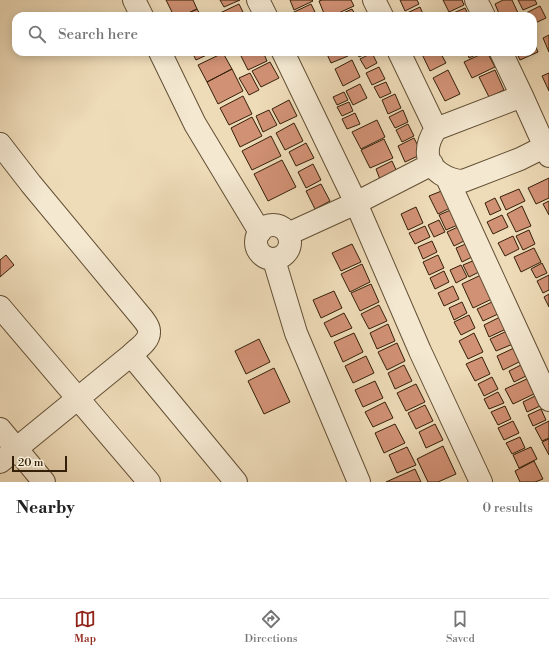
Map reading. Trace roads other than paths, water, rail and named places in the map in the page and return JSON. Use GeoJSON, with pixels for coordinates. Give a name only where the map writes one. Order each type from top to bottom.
{"type":"FeatureCollection","features":[{"type":"Feature","properties":{"kind":"street"},"geometry":{"type":"LineString","coordinates":[[134,0],[140,12]]}},
{"type":"Feature","properties":{"kind":"street"},"geometry":{"type":"LineString","coordinates":[[258,0],[264,12]]}},
{"type":"Feature","properties":{"kind":"street"},"geometry":{"type":"LineString","coordinates":[[374,0],[380,12]]}},
{"type":"Feature","properties":{"kind":"street"},"geometry":{"type":"LineString","coordinates":[[476,0],[482,12]]}},
{"type":"Feature","properties":{"kind":"street"},"geometry":{"type":"LineString","coordinates":[[162,56],[195,124],[260,232]]}},
{"type":"Feature","properties":{"kind":"street"},"geometry":{"type":"LineString","coordinates":[[285,56],[356,203],[420,351],[481,482]]}},
{"type":"Feature","properties":{"kind":"street"},"geometry":{"type":"LineString","coordinates":[[401,56],[436,129]]}},
{"type":"Feature","properties":{"kind":"street"},"geometry":{"type":"LineString","coordinates":[[439,171],[455,180],[463,181],[520,159],[547,152],[541,120],[522,96],[503,56]]}},
{"type":"Feature","properties":{"kind":"street"},"geometry":{"type":"LineString","coordinates":[[522,96],[436,129],[432,135],[428,150],[428,157],[439,171],[549,400]]}},
{"type":"Feature","properties":{"kind":"street"},"geometry":{"type":"LineString","coordinates":[[0,144],[31,184],[137,311],[148,326],[149,330],[146,340],[131,354],[8,455]]}},
{"type":"Feature","properties":{"kind":"street"},"geometry":{"type":"LineString","coordinates":[[288,234],[356,203],[439,171]]}},
{"type":"Feature","properties":{"kind":"street"},"geometry":{"type":"LineString","coordinates":[[274,225],[285,229],[290,239],[290,245],[285,256],[274,260],[268,259],[260,252],[256,242],[260,232],[264,228],[274,225]]}},
{"type":"Feature","properties":{"kind":"street"},"geometry":{"type":"LineString","coordinates":[[274,260],[296,333],[359,482]]}},
{"type":"Feature","properties":{"kind":"street"},"geometry":{"type":"LineString","coordinates":[[0,307],[149,482]]}},
{"type":"Feature","properties":{"kind":"street"},"geometry":{"type":"LineString","coordinates":[[131,354],[236,482]]}},
{"type":"Feature","properties":{"kind":"street"},"geometry":{"type":"LineString","coordinates":[[0,429],[8,455],[44,482]]}}]}
